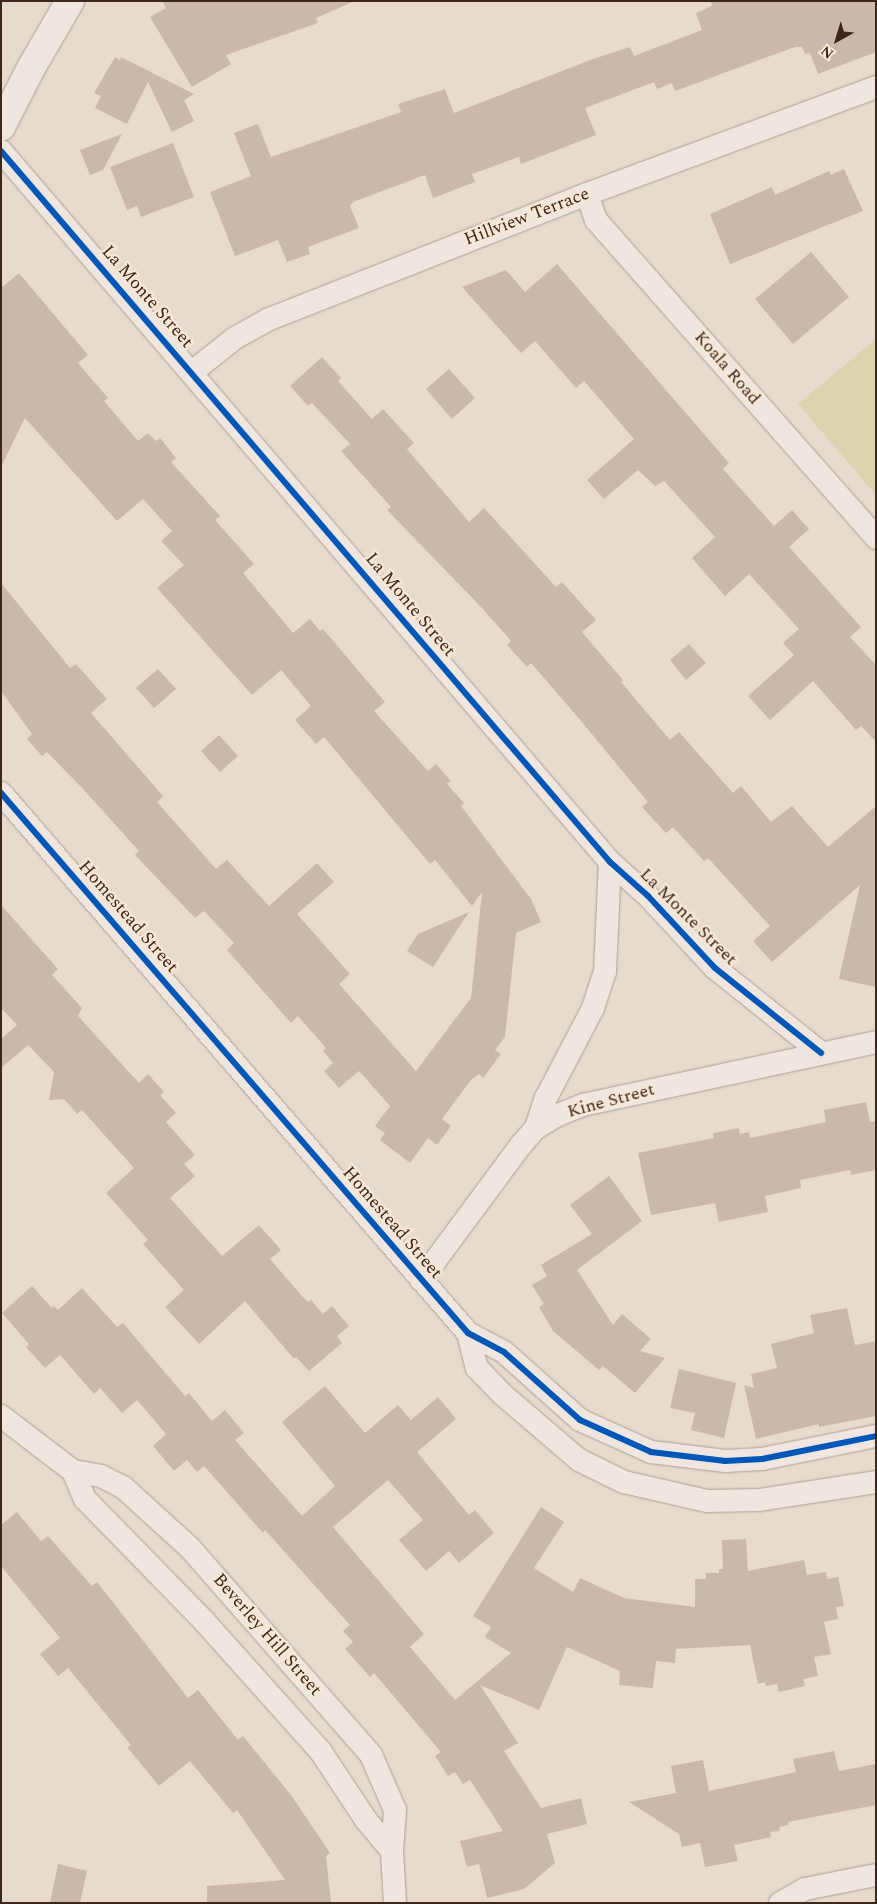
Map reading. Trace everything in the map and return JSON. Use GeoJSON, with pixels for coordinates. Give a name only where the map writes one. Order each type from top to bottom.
{"type":"FeatureCollection","features":[{"type":"Feature","properties":{"kind":"street"},"geometry":{"type":"LineString","coordinates":[[1,127],[31,68],[70,1]]}},
{"type":"Feature","properties":{"kind":"street","name":"Hillview Terrace"},"geometry":{"type":"LineString","coordinates":[[192,372],[234,338],[266,320],[587,194],[876,87]]}},
{"type":"Feature","properties":{"kind":"street","name":"La Monte Street"},"geometry":{"type":"LineString","coordinates":[[1,151],[610,862],[648,896],[715,968],[821,1053]]}},
{"type":"Feature","properties":{"kind":"street","name":"Koala Road"},"geometry":{"type":"LineString","coordinates":[[587,194],[596,220],[876,538]]}},
{"type":"Feature","properties":{"kind":"street","name":"Homestead Street"},"geometry":{"type":"LineString","coordinates":[[1,793],[468,1332],[504,1352],[580,1420],[651,1452],[700,1460],[762,1459],[876,1436]]}},
{"type":"Feature","properties":{"kind":"street","name":"La Monte Street"},"geometry":{"type":"LineString","coordinates":[[536,1128],[546,1098],[593,1008],[605,972],[610,862]]}},
{"type":"Feature","properties":{"kind":"street","name":"Kine Street"},"geometry":{"type":"LineString","coordinates":[[421,1280],[536,1128],[583,1105],[876,1042]]}},
{"type":"Feature","properties":{"kind":"street","name":"Homestead Street"},"geometry":{"type":"LineString","coordinates":[[468,1332],[477,1368],[502,1394],[579,1460],[624,1482],[707,1501],[759,1500],[876,1482]]}},
{"type":"Feature","properties":{"kind":"street","name":"Beverley Hill Street"},"geometry":{"type":"LineString","coordinates":[[1,1416],[73,1471],[101,1476],[123,1487],[190,1548],[371,1755],[396,1810],[392,1850],[395,1903]]}},
{"type":"Feature","properties":{"kind":"street","name":"Beverley Hill Street"},"geometry":{"type":"LineString","coordinates":[[73,1471],[85,1499],[204,1621],[321,1752],[366,1820],[392,1850]]}},
{"type":"Feature","properties":{"kind":"street"},"geometry":{"type":"LineString","coordinates":[[780,1903],[805,1890],[876,1875]]}},
{"type":"Feature","properties":{"kind":"shaded area"},"geometry":{"type":"Polygon","coordinates":[[[876,339],[876,495],[798,404],[876,339]]]}},
{"type":"Feature","properties":{"kind":"building"},"geometry":{"type":"Polygon","coordinates":[[[162,1],[355,1],[316,18],[318,23],[226,55],[231,64],[192,87],[150,17],[166,8],[162,1]]]}},
{"type":"Feature","properties":{"kind":"building"},"geometry":{"type":"Polygon","coordinates":[[[711,1],[876,1],[876,52],[818,74],[810,53],[805,54],[802,47],[795,47],[675,91],[672,83],[657,89],[654,82],[585,108],[596,135],[521,164],[519,157],[472,174],[475,182],[433,198],[425,175],[353,202],[350,206],[359,228],[308,247],[310,254],[287,262],[278,240],[235,256],[210,192],[251,176],[234,133],[258,124],[271,157],[401,112],[398,104],[445,89],[454,113],[593,59],[630,47],[634,56],[702,30],[696,13],[712,6],[711,1]]]}},
{"type":"Feature","properties":{"kind":"building"},"geometry":{"type":"Polygon","coordinates":[[[115,57],[120,60],[121,57],[194,94],[184,100],[194,121],[172,132],[148,82],[127,124],[95,108],[101,96],[94,93],[115,57]]]}},
{"type":"Feature","properties":{"kind":"building"},"geometry":{"type":"Polygon","coordinates":[[[122,134],[103,170],[90,175],[80,150],[122,134]]]}},
{"type":"Feature","properties":{"kind":"building"},"geometry":{"type":"Polygon","coordinates":[[[173,143],[194,197],[141,217],[137,206],[127,210],[110,167],[173,143]]]}},
{"type":"Feature","properties":{"kind":"building"},"geometry":{"type":"Polygon","coordinates":[[[844,169],[863,211],[730,264],[710,214],[772,187],[775,195],[829,171],[831,175],[844,169]]]}},
{"type":"Feature","properties":{"kind":"building"},"geometry":{"type":"Polygon","coordinates":[[[811,252],[849,297],[793,344],[755,299],[811,252]]]}},
{"type":"Feature","properties":{"kind":"building"},"geometry":{"type":"Polygon","coordinates":[[[557,264],[729,463],[723,469],[774,526],[792,510],[809,529],[789,547],[861,627],[850,637],[876,665],[876,742],[861,726],[856,730],[813,681],[770,720],[748,696],[794,655],[783,643],[799,629],[749,574],[725,596],[692,558],[715,537],[664,481],[655,486],[638,470],[604,499],[587,480],[634,439],[584,381],[576,388],[535,341],[521,353],[462,287],[506,270],[525,292],[557,264]]]}},
{"type":"Feature","properties":{"kind":"building"},"geometry":{"type":"Polygon","coordinates":[[[19,273],[88,355],[78,363],[108,398],[104,401],[138,441],[148,433],[156,441],[160,438],[176,458],[171,462],[220,516],[215,520],[254,564],[243,573],[293,633],[310,619],[320,631],[323,629],[385,702],[374,711],[428,771],[436,764],[451,781],[447,784],[464,803],[461,806],[531,899],[541,922],[516,933],[505,1037],[495,1050],[501,1054],[483,1078],[479,1074],[470,1081],[442,1119],[451,1126],[437,1145],[428,1138],[410,1163],[380,1140],[385,1133],[375,1126],[390,1106],[359,1071],[339,1088],[324,1071],[333,1063],[323,1051],[326,1048],[298,1016],[291,1023],[227,950],[234,943],[204,911],[195,918],[135,855],[139,851],[84,790],[47,752],[42,756],[27,739],[32,734],[1,691],[1,583],[70,668],[76,664],[107,699],[91,713],[163,796],[157,802],[216,869],[227,860],[269,906],[317,863],[334,882],[297,914],[350,974],[339,984],[416,1071],[471,998],[482,892],[472,906],[435,860],[430,864],[324,737],[316,744],[295,720],[311,706],[281,670],[252,695],[157,588],[184,565],[161,541],[172,531],[143,499],[117,521],[25,418],[1,467],[1,288],[19,273]]]}},
{"type":"Feature","properties":{"kind":"building"},"geometry":{"type":"Polygon","coordinates":[[[322,357],[341,378],[338,381],[372,419],[383,409],[414,443],[407,449],[469,522],[484,508],[556,587],[562,582],[596,620],[582,632],[623,680],[621,682],[670,740],[679,732],[733,793],[741,786],[771,822],[792,806],[828,847],[876,806],[876,987],[839,979],[860,885],[772,962],[753,941],[770,926],[708,858],[704,861],[673,827],[666,833],[642,807],[648,802],[576,715],[531,663],[527,667],[507,645],[511,641],[482,608],[387,510],[391,507],[341,451],[350,444],[312,403],[308,406],[290,386],[322,357]]]}},
{"type":"Feature","properties":{"kind":"building"},"geometry":{"type":"Polygon","coordinates":[[[449,369],[475,398],[452,419],[426,389],[449,369]]]}},
{"type":"Feature","properties":{"kind":"building"},"geometry":{"type":"Polygon","coordinates":[[[689,644],[706,663],[686,680],[670,660],[689,644]]]}},
{"type":"Feature","properties":{"kind":"building"},"geometry":{"type":"Polygon","coordinates":[[[158,669],[176,689],[154,708],[136,688],[158,669]]]}},
{"type":"Feature","properties":{"kind":"building"},"geometry":{"type":"Polygon","coordinates":[[[219,735],[238,756],[220,772],[201,751],[219,735]]]}},
{"type":"Feature","properties":{"kind":"building"},"geometry":{"type":"Polygon","coordinates":[[[1,905],[58,969],[52,975],[82,1008],[78,1016],[139,1083],[148,1074],[164,1092],[160,1095],[176,1113],[166,1122],[195,1155],[184,1164],[195,1176],[170,1198],[222,1256],[259,1225],[281,1250],[270,1259],[301,1295],[308,1302],[311,1300],[323,1314],[332,1306],[349,1326],[337,1336],[342,1343],[309,1371],[296,1357],[294,1359],[245,1301],[199,1344],[165,1307],[184,1290],[143,1244],[148,1240],[106,1193],[134,1168],[82,1110],[77,1114],[64,1099],[49,1100],[54,1072],[28,1045],[1,1068],[1,1039],[17,1025],[1,1008],[1,905]]]}},
{"type":"Feature","properties":{"kind":"building"},"geometry":{"type":"Polygon","coordinates":[[[469,912],[433,967],[407,951],[418,934],[469,912]]]}},
{"type":"Feature","properties":{"kind":"building"},"geometry":{"type":"Polygon","coordinates":[[[866,1102],[870,1122],[876,1121],[876,1170],[851,1175],[850,1170],[800,1180],[801,1188],[765,1196],[768,1212],[719,1222],[715,1203],[651,1215],[638,1153],[714,1138],[713,1133],[739,1128],[740,1134],[749,1132],[750,1138],[826,1122],[824,1110],[866,1102]]]}},
{"type":"Feature","properties":{"kind":"building"},"geometry":{"type":"Polygon","coordinates":[[[609,1176],[642,1221],[577,1270],[613,1325],[622,1314],[651,1339],[640,1351],[665,1358],[635,1393],[603,1366],[599,1370],[553,1331],[539,1307],[544,1304],[532,1285],[547,1276],[541,1265],[592,1234],[570,1205],[609,1176]]]}},
{"type":"Feature","properties":{"kind":"building"},"geometry":{"type":"Polygon","coordinates":[[[32,1286],[52,1308],[54,1306],[58,1310],[82,1288],[117,1327],[123,1323],[185,1396],[189,1393],[212,1421],[225,1410],[244,1433],[235,1440],[302,1516],[335,1486],[282,1422],[325,1386],[365,1433],[398,1405],[411,1420],[438,1397],[456,1419],[417,1452],[469,1515],[475,1510],[494,1533],[459,1563],[449,1551],[426,1571],[399,1540],[423,1520],[388,1480],[333,1527],[424,1634],[410,1647],[455,1700],[511,1653],[485,1637],[491,1627],[473,1616],[541,1507],[564,1522],[534,1568],[573,1592],[580,1578],[624,1598],[695,1607],[695,1579],[706,1579],[706,1573],[719,1573],[719,1569],[723,1569],[722,1540],[746,1539],[748,1571],[804,1560],[807,1575],[826,1572],[827,1579],[838,1577],[844,1606],[836,1607],[838,1619],[824,1622],[831,1654],[814,1657],[818,1676],[803,1679],[805,1686],[779,1692],[777,1684],[766,1686],[765,1682],[758,1684],[750,1645],[676,1649],[675,1663],[656,1661],[653,1688],[619,1685],[620,1671],[567,1647],[539,1710],[480,1685],[518,1743],[504,1751],[541,1808],[581,1798],[587,1824],[547,1834],[555,1863],[524,1889],[487,1898],[479,1864],[467,1867],[460,1841],[503,1831],[470,1780],[463,1784],[455,1772],[448,1776],[435,1756],[441,1752],[374,1673],[370,1677],[345,1649],[353,1642],[343,1631],[350,1625],[265,1530],[263,1533],[204,1466],[197,1472],[187,1460],[174,1471],[153,1446],[166,1434],[137,1400],[122,1413],[100,1388],[94,1394],[60,1355],[45,1368],[26,1347],[29,1344],[2,1313],[32,1286]]]}},
{"type":"Feature","properties":{"kind":"building"},"geometry":{"type":"Polygon","coordinates":[[[847,1308],[855,1345],[876,1341],[876,1416],[819,1427],[819,1424],[756,1439],[744,1385],[754,1388],[751,1374],[777,1368],[771,1344],[814,1333],[810,1315],[847,1308]]]}},
{"type":"Feature","properties":{"kind":"building"},"geometry":{"type":"Polygon","coordinates":[[[679,1369],[736,1383],[724,1438],[691,1430],[695,1413],[670,1408],[679,1369]]]}},
{"type":"Feature","properties":{"kind":"building"},"geometry":{"type":"Polygon","coordinates":[[[17,1512],[41,1541],[48,1536],[92,1586],[97,1582],[188,1698],[198,1690],[238,1740],[243,1736],[291,1795],[330,1853],[326,1856],[331,1903],[207,1903],[207,1886],[285,1880],[237,1810],[233,1813],[190,1761],[159,1786],[127,1747],[131,1745],[68,1668],[58,1676],[40,1654],[60,1638],[1,1566],[1,1525],[17,1512]]]}},
{"type":"Feature","properties":{"kind":"building"},"geometry":{"type":"Polygon","coordinates":[[[834,1751],[839,1771],[876,1764],[876,1805],[788,1822],[789,1825],[779,1827],[780,1831],[770,1832],[771,1837],[734,1845],[738,1861],[705,1867],[700,1843],[682,1847],[679,1834],[629,1802],[676,1793],[671,1766],[703,1760],[709,1791],[796,1772],[793,1759],[834,1751]]]}},
{"type":"Feature","properties":{"kind":"building"},"geometry":{"type":"Polygon","coordinates":[[[58,1864],[87,1871],[80,1903],[50,1903],[58,1864]]]}},
{"type":"Feature","properties":{"kind":"cycle path"},"geometry":{"type":"LineString","coordinates":[[1,151],[610,862],[648,896],[715,968],[821,1053]]}},
{"type":"Feature","properties":{"kind":"cycle path"},"geometry":{"type":"LineString","coordinates":[[1,793],[468,1333],[504,1352],[580,1420],[651,1452],[725,1461],[762,1459],[876,1436]]}}]}
